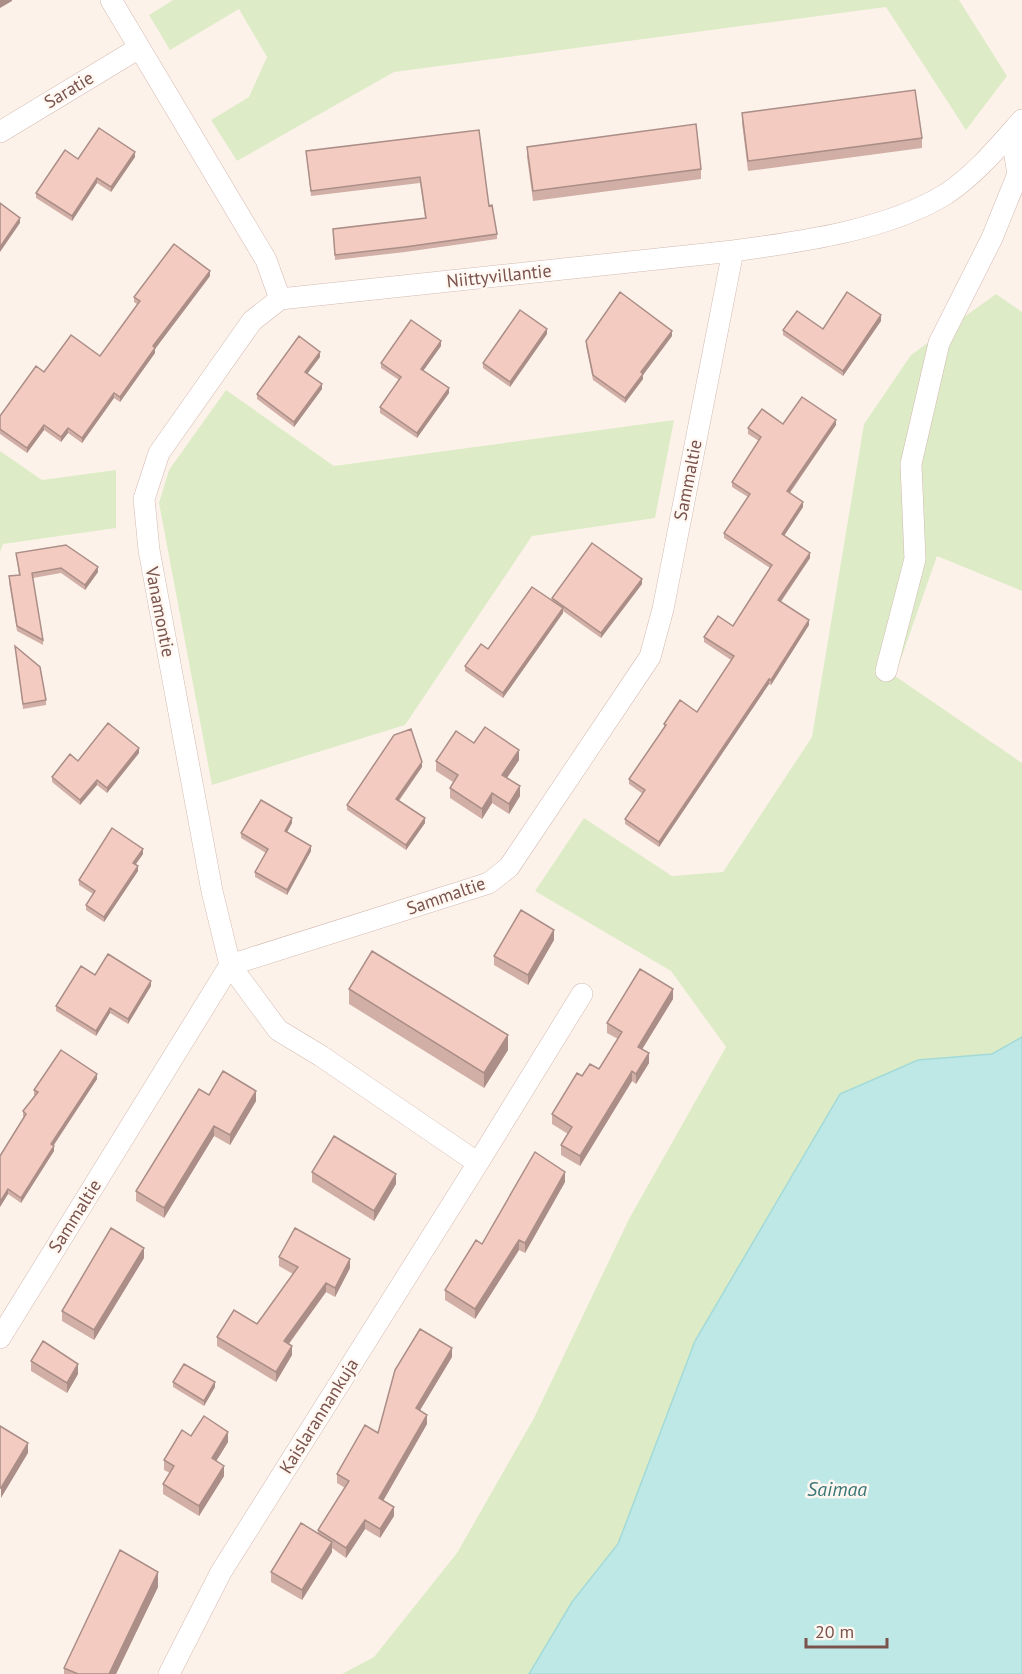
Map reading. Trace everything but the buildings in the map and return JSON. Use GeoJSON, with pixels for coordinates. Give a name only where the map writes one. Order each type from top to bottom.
{"type":"FeatureCollection","features":[{"type":"Feature","properties":{"kind":"street"},"geometry":{"type":"LineString","coordinates":[[111,0],[266,260],[280,299]]}},
{"type":"Feature","properties":{"kind":"street","name":"Saratie"},"geometry":{"type":"LineString","coordinates":[[0,132],[139,48]]}},
{"type":"Feature","properties":{"kind":"street"},"geometry":{"type":"LineString","coordinates":[[886,671],[915,559],[911,464],[931,376],[939,343],[992,238],[1018,174],[1017,126]]}},
{"type":"Feature","properties":{"kind":"street","name":"Niittyvillantie"},"geometry":{"type":"LineString","coordinates":[[280,299],[734,251],[807,241],[861,228],[906,213],[946,194],[981,165],[1017,126]]}},
{"type":"Feature","properties":{"kind":"street","name":"Sammaltie"},"geometry":{"type":"LineString","coordinates":[[0,1338],[230,965],[489,884],[509,867],[650,657],[663,609],[734,251]]}},
{"type":"Feature","properties":{"kind":"street","name":"Vanamontie"},"geometry":{"type":"LineString","coordinates":[[230,965],[212,891],[149,550],[144,499],[159,453],[252,321],[280,299]]}},
{"type":"Feature","properties":{"kind":"street"},"geometry":{"type":"LineString","coordinates":[[230,965],[278,1030],[321,1056],[478,1163]]}},
{"type":"Feature","properties":{"kind":"street","name":"Kaislarannankuja"},"geometry":{"type":"LineString","coordinates":[[168,1674],[221,1572],[582,994]]}},
{"type":"Feature","properties":{"kind":"green space"},"geometry":{"type":"Polygon","coordinates":[[[173,0],[959,0],[1007,76],[966,130],[886,7],[394,72],[237,161],[211,120],[249,97],[267,57],[239,9],[170,50],[149,15],[173,0]]]}},
{"type":"Feature","properties":{"kind":"green space"},"geometry":{"type":"Polygon","coordinates":[[[996,294],[1022,312],[1022,591],[937,556],[895,676],[1022,763],[1022,1037],[992,1054],[918,1060],[695,1341],[618,1544],[572,1602],[529,1674],[342,1674],[374,1657],[457,1553],[534,1418],[629,1219],[726,1047],[671,971],[535,891],[584,818],[672,876],[723,872],[812,737],[864,424],[911,355],[996,294]]]}},
{"type":"Feature","properties":{"kind":"green space"},"geometry":{"type":"Polygon","coordinates":[[[226,390],[334,466],[674,420],[655,518],[532,536],[405,725],[212,785],[159,503],[169,470],[226,390]]]}},
{"type":"Feature","properties":{"kind":"green space"},"geometry":{"type":"Polygon","coordinates":[[[0,451],[42,480],[116,470],[116,528],[3,544],[0,552],[0,451]]]}},
{"type":"Feature","properties":{"kind":"water","name":"Saimaa"},"geometry":{"type":"Polygon","coordinates":[[[1022,1037],[1022,1674],[529,1674],[572,1602],[618,1544],[695,1341],[840,1094],[918,1060],[992,1054],[1022,1037]]]}}]}
